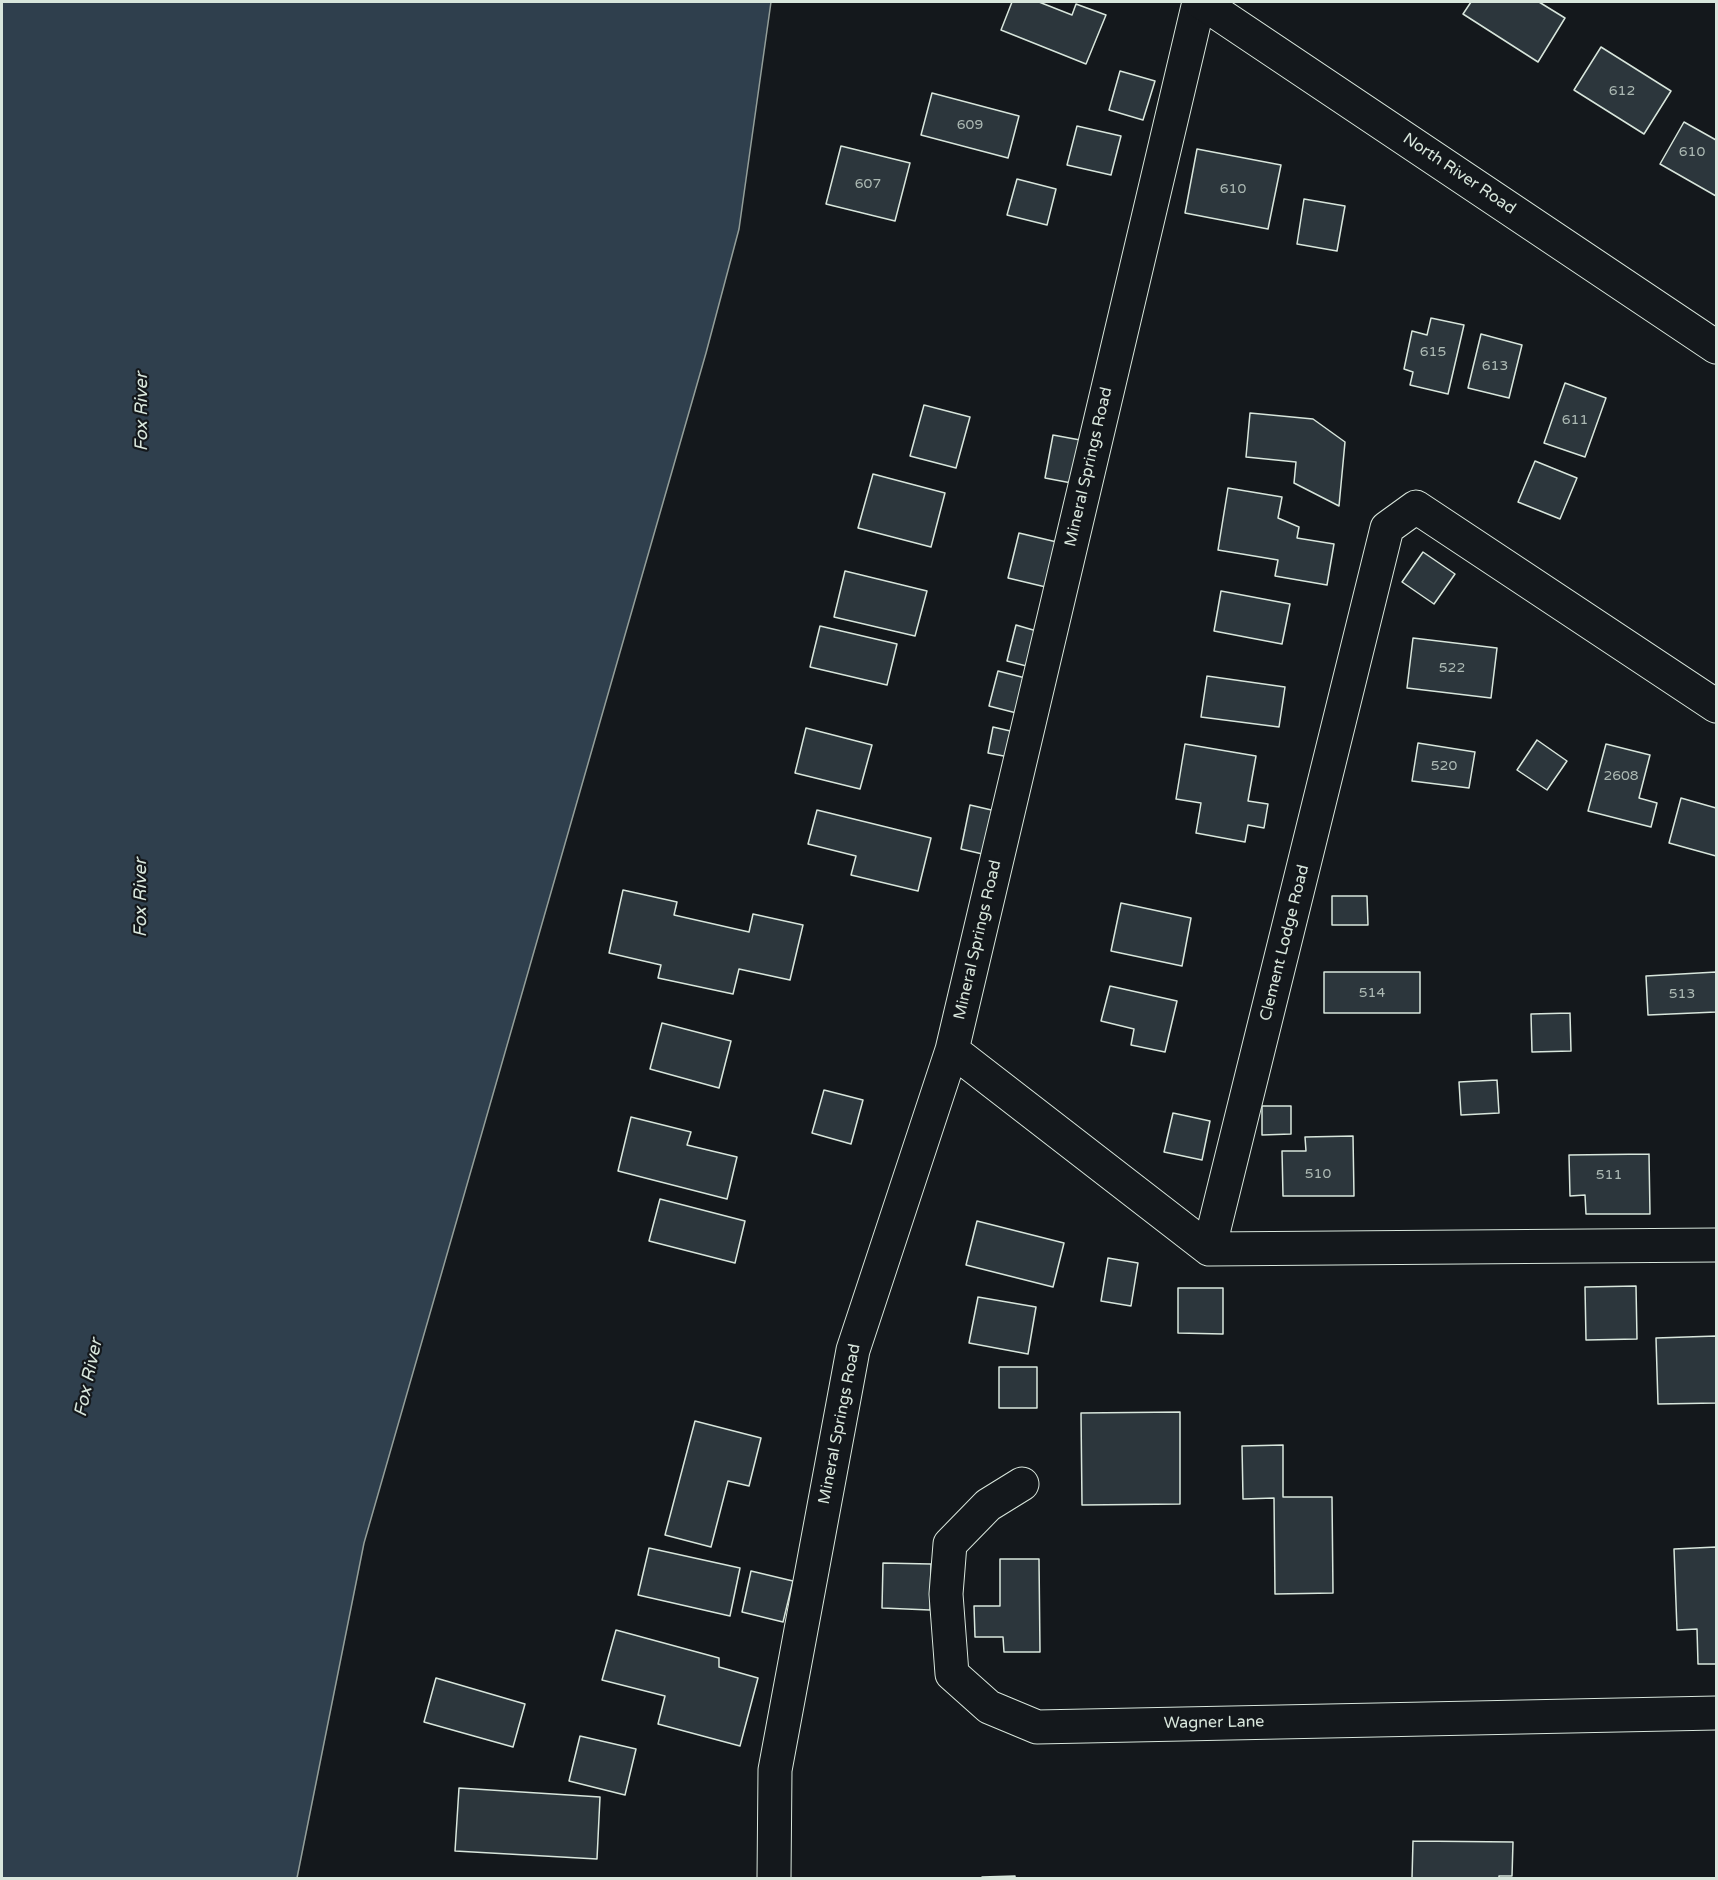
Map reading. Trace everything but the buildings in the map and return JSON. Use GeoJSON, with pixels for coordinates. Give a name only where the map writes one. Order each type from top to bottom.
{"type":"FeatureCollection","features":[{"type":"Feature","properties":{"kind":"street","name":"North River Road"},"geometry":{"type":"LineString","coordinates":[[1200,2],[1716,347]]}},
{"type":"Feature","properties":{"kind":"street","name":"Mineral Springs Road"},"geometry":{"type":"LineString","coordinates":[[774,1878],[775,1770],[853,1350],[952,1050],[1200,2]]}},
{"type":"Feature","properties":{"kind":"street","name":"Clement Lodge Road"},"geometry":{"type":"LineString","coordinates":[[1209,1249],[1388,528],[1416,507],[1716,706]]}},
{"type":"Feature","properties":{"kind":"street"},"geometry":{"type":"LineString","coordinates":[[952,1050],[1209,1249],[1716,1245]]}},
{"type":"Feature","properties":{"kind":"street","name":"Wagner Lane"},"geometry":{"type":"LineString","coordinates":[[1022,1484],[988,1505],[950,1544],[946,1594],[952,1674],[989,1707],[1037,1727],[1716,1713]]}},
{"type":"Feature","properties":{"kind":"water","name":"Fox River"},"geometry":{"type":"Polygon","coordinates":[[[2,2],[771,2],[739,229],[706,353],[364,1543],[297,1878],[2,1878],[2,2]]]}}]}
